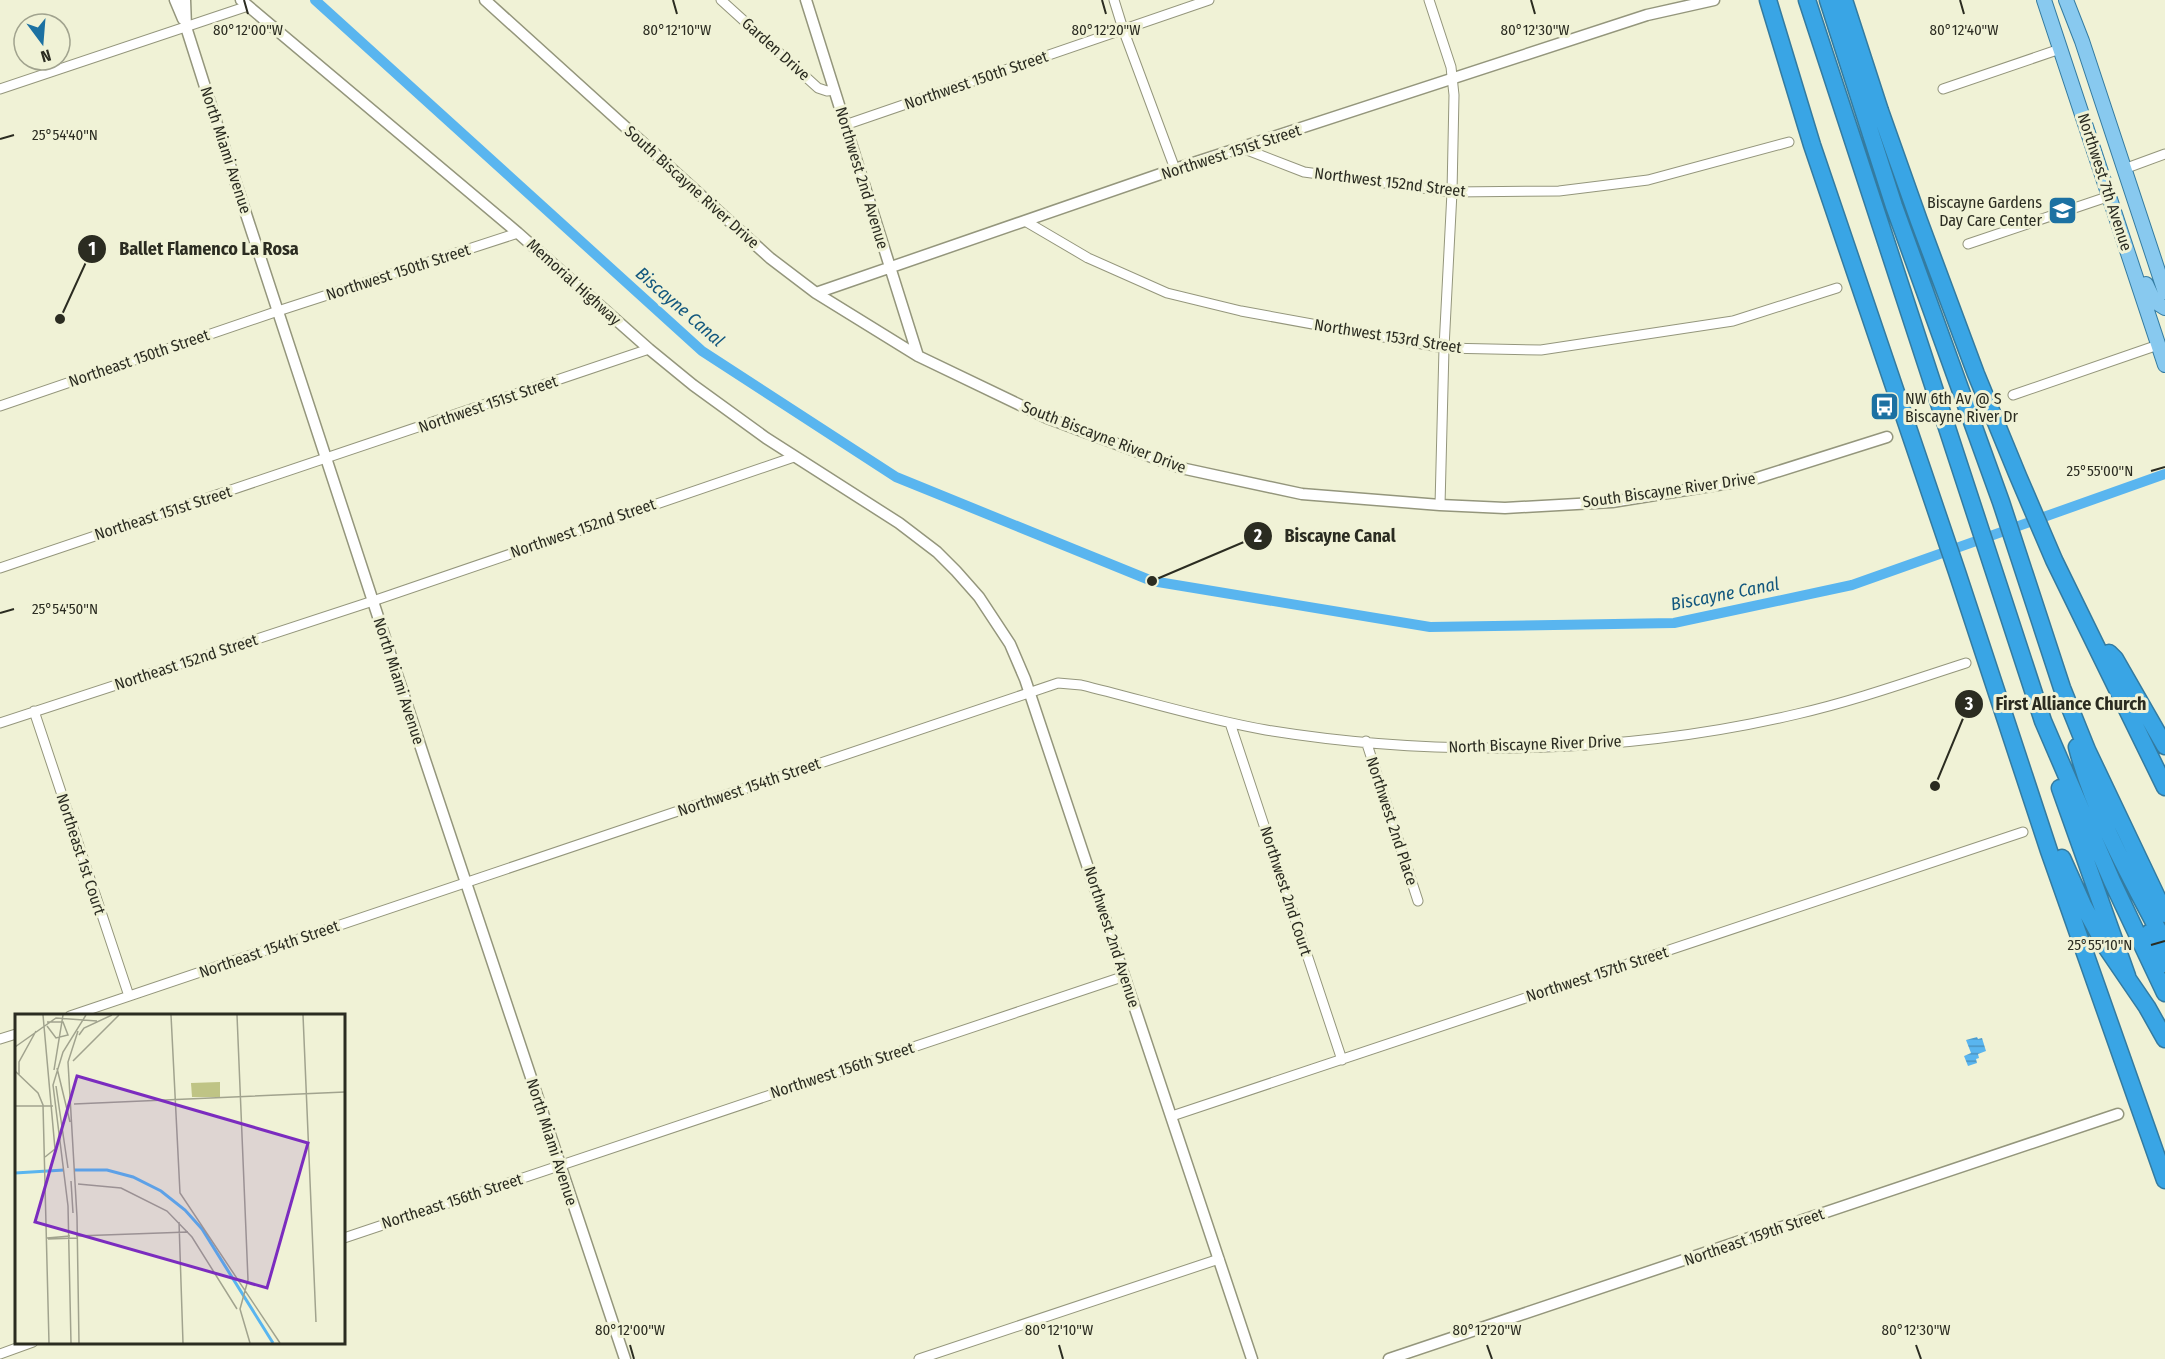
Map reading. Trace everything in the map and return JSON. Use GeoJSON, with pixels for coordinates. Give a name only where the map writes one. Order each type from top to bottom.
{"type":"FeatureCollection","features":[{"type":"Feature","properties":{"kind":"highway"},"geometry":{"type":"LineString","coordinates":[[1828,0],[1894,206],[2001,502],[2062,688],[2084,772],[2161,958],[2165,993]]}},
{"type":"Feature","properties":{"kind":"highway"},"geometry":{"type":"LineString","coordinates":[[1844,0],[1880,111],[1976,374],[2054,560],[2165,787]]}},
{"type":"Feature","properties":{"kind":"highway"},"geometry":{"type":"LineString","coordinates":[[1806,3],[1972,512],[2036,718],[2127,976]]}},
{"type":"Feature","properties":{"kind":"highway"},"geometry":{"type":"LineString","coordinates":[[1771,8],[1816,156],[1958,572],[2049,850],[2165,1180]]}},
{"type":"Feature","properties":{"kind":"highway"},"geometry":{"type":"LineString","coordinates":[[1988,562],[2043,721],[2074,795],[2161,958]]}},
{"type":"Feature","properties":{"kind":"highway"},"geometry":{"type":"LineString","coordinates":[[2091,635],[2115,659],[2165,746]]}},
{"type":"Feature","properties":{"kind":"highway"},"geometry":{"type":"LineString","coordinates":[[1983,650],[1994,666],[2060,855],[2083,905],[2106,947],[2127,976],[2165,1039]]}},
{"type":"Feature","properties":{"kind":"highway"},"geometry":{"type":"LineString","coordinates":[[2062,688],[2087,750],[2165,914]]}},
{"type":"Feature","properties":{"kind":"main road","name":"Northwest 7th Avenue"},"geometry":{"type":"LineString","coordinates":[[2044,0],[2162,346],[2165,365]]}},
{"type":"Feature","properties":{"kind":"main road","name":"Northwest 7th Avenue"},"geometry":{"type":"LineString","coordinates":[[2066,0],[2165,292]]}},
{"type":"Feature","properties":{"kind":"main road"},"geometry":{"type":"LineString","coordinates":[[2075,91],[2087,106],[2104,156],[2124,169]]}},
{"type":"Feature","properties":{"kind":"main road"},"geometry":{"type":"LineString","coordinates":[[2131,259],[2137,260],[2154,301],[2165,308]]}},
{"type":"Feature","properties":{"kind":"street"},"geometry":{"type":"LineString","coordinates":[[175,0],[186,27]]}},
{"type":"Feature","properties":{"kind":"street","name":"North Miami Avenue"},"geometry":{"type":"LineString","coordinates":[[184,0],[186,27],[326,459],[625,1359]]}},
{"type":"Feature","properties":{"kind":"street","name":"South Biscayne River Drive"},"geometry":{"type":"LineString","coordinates":[[485,0],[770,258],[816,292],[918,356],[1047,418],[1181,468],[1302,494],[1504,508],[1612,502],[1754,479],[1887,437]]}},
{"type":"Feature","properties":{"kind":"street","name":"Garden Drive"},"geometry":{"type":"LineString","coordinates":[[722,0],[818,88],[827,91],[834,90]]}},
{"type":"Feature","properties":{"kind":"street","name":"Northwest 2nd Avenue"},"geometry":{"type":"LineString","coordinates":[[806,0],[918,356]]}},
{"type":"Feature","properties":{"kind":"street"},"geometry":{"type":"LineString","coordinates":[[1114,0],[1175,169]]}},
{"type":"Feature","properties":{"kind":"street","name":"Northwest 150th Street"},"geometry":{"type":"LineString","coordinates":[[845,125],[1209,0]]}},
{"type":"Feature","properties":{"kind":"street"},"geometry":{"type":"LineString","coordinates":[[1430,0],[1454,79],[1440,505]]}},
{"type":"Feature","properties":{"kind":"street","name":"Northwest 151st Street"},"geometry":{"type":"LineString","coordinates":[[1647,15],[1679,0]]}},
{"type":"Feature","properties":{"kind":"street","name":"Northwest 151st Street"},"geometry":{"type":"LineString","coordinates":[[816,292],[1175,169],[1647,15],[1714,0]]}},
{"type":"Feature","properties":{"kind":"street"},"geometry":{"type":"LineString","coordinates":[[0,89],[186,27],[245,3]]}},
{"type":"Feature","properties":{"kind":"street","name":"Memorial Highway"},"geometry":{"type":"LineString","coordinates":[[245,3],[518,233],[649,349],[728,411],[923,541]]}},
{"type":"Feature","properties":{"kind":"street"},"geometry":{"type":"LineString","coordinates":[[1943,89],[2060,48]]}},
{"type":"Feature","properties":{"kind":"street","name":"Northwest 152nd Street"},"geometry":{"type":"LineString","coordinates":[[1242,148],[1304,172],[1452,192],[1559,191],[1648,180],[1789,142]]}},
{"type":"Feature","properties":{"kind":"street"},"geometry":{"type":"LineString","coordinates":[[2124,169],[2165,154]]}},
{"type":"Feature","properties":{"kind":"street"},"geometry":{"type":"LineString","coordinates":[[1968,244],[2110,196]]}},
{"type":"Feature","properties":{"kind":"street","name":"Northwest 153rd Street"},"geometry":{"type":"LineString","coordinates":[[1025,221],[1088,258],[1167,293],[1241,311],[1444,348],[1541,350],[1732,321],[1837,288]]}},
{"type":"Feature","properties":{"kind":"street","name":"Northwest 150th Street"},"geometry":{"type":"LineString","coordinates":[[278,311],[518,233]]}},
{"type":"Feature","properties":{"kind":"street","name":"Northeast 150th Street"},"geometry":{"type":"LineString","coordinates":[[0,406],[278,311]]}},
{"type":"Feature","properties":{"kind":"street"},"geometry":{"type":"LineString","coordinates":[[2013,395],[2162,346]]}},
{"type":"Feature","properties":{"kind":"street","name":"Northwest 151st Street"},"geometry":{"type":"LineString","coordinates":[[326,459],[649,349]]}},
{"type":"Feature","properties":{"kind":"street","name":"Northwest 152nd Street"},"geometry":{"type":"LineString","coordinates":[[373,601],[794,457]]}},
{"type":"Feature","properties":{"kind":"street","name":"Northeast 151st Street"},"geometry":{"type":"LineString","coordinates":[[0,568],[326,459]]}},
{"type":"Feature","properties":{"kind":"street","name":"Northwest 2nd Avenue"},"geometry":{"type":"LineString","coordinates":[[923,541],[948,562],[979,597],[1010,644],[1030,692],[1252,1359]]}},
{"type":"Feature","properties":{"kind":"street","name":"Northeast 152nd Street"},"geometry":{"type":"LineString","coordinates":[[0,723],[373,601]]}},
{"type":"Feature","properties":{"kind":"street","name":"North Biscayne River Drive"},"geometry":{"type":"LineString","coordinates":[[1030,692],[1058,683],[1074,684],[1230,723],[1289,733],[1435,747],[1514,748],[1668,736],[1733,727],[1798,714],[1966,663]]}},
{"type":"Feature","properties":{"kind":"street","name":"Northwest 154th Street"},"geometry":{"type":"LineString","coordinates":[[467,883],[1030,692]]}},
{"type":"Feature","properties":{"kind":"street","name":"Northeast 1st Court"},"geometry":{"type":"LineString","coordinates":[[34,711],[129,996]]}},
{"type":"Feature","properties":{"kind":"street","name":"Northwest 2nd Court"},"geometry":{"type":"LineString","coordinates":[[1230,723],[1342,1060]]}},
{"type":"Feature","properties":{"kind":"street","name":"Northwest 2nd Place"},"geometry":{"type":"LineString","coordinates":[[1366,741],[1418,901]]}},
{"type":"Feature","properties":{"kind":"street","name":"Northwest 157th Street"},"geometry":{"type":"LineString","coordinates":[[1172,1116],[2023,832]]}},
{"type":"Feature","properties":{"kind":"street","name":"Northeast 154th Street"},"geometry":{"type":"LineString","coordinates":[[76,1014],[467,883]]}},
{"type":"Feature","properties":{"kind":"street","name":"Northwest 156th Street"},"geometry":{"type":"LineString","coordinates":[[560,1165],[1125,976]]}},
{"type":"Feature","properties":{"kind":"street"},"geometry":{"type":"LineString","coordinates":[[0,1039],[15,1034]]}},
{"type":"Feature","properties":{"kind":"street","name":"Northeast 159th Street"},"geometry":{"type":"LineString","coordinates":[[1389,1359],[2118,1114]]}},
{"type":"Feature","properties":{"kind":"street","name":"Northeast 156th Street"},"geometry":{"type":"LineString","coordinates":[[345,1238],[560,1165]]}},
{"type":"Feature","properties":{"kind":"street"},"geometry":{"type":"LineString","coordinates":[[919,1359],[1219,1259]]}},
{"type":"Feature","properties":{"kind":"street"},"geometry":{"type":"LineString","coordinates":[[0,1354],[28,1344]]}},
{"type":"Feature","properties":{"kind":"water"},"geometry":{"type":"Polygon","coordinates":[[[1982,1038],[1986,1051],[1978,1054],[1977,1063],[1968,1066],[1964,1056],[1971,1053],[1966,1040],[1982,1038]]]}},
{"type":"Feature","properties":{"kind":"waterway","name":"Biscayne Canal"},"geometry":{"type":"LineString","coordinates":[[315,0],[702,351],[896,477],[1152,581],[1430,627],[1674,623],[1852,585],[2165,474]]}},
{"type":"Feature","properties":{"kind":"place","name":"Biscayne Gardens Day Care Center"},"geometry":{"type":"Point","coordinates":[2063,211]}},
{"type":"Feature","properties":{"kind":"place","name":"Ballet Flamenco La Rosa"},"geometry":{"type":"Point","coordinates":[60,319]}},
{"type":"Feature","properties":{"kind":"place","name":"NW 6th Av @ S Biscayne River Dr"},"geometry":{"type":"Point","coordinates":[1884,407]}},
{"type":"Feature","properties":{"kind":"place","name":"Biscayne Canal"},"geometry":{"type":"Point","coordinates":[1152,581]}},
{"type":"Feature","properties":{"kind":"place","name":"First Alliance Church"},"geometry":{"type":"Point","coordinates":[1935,786]}}]}
